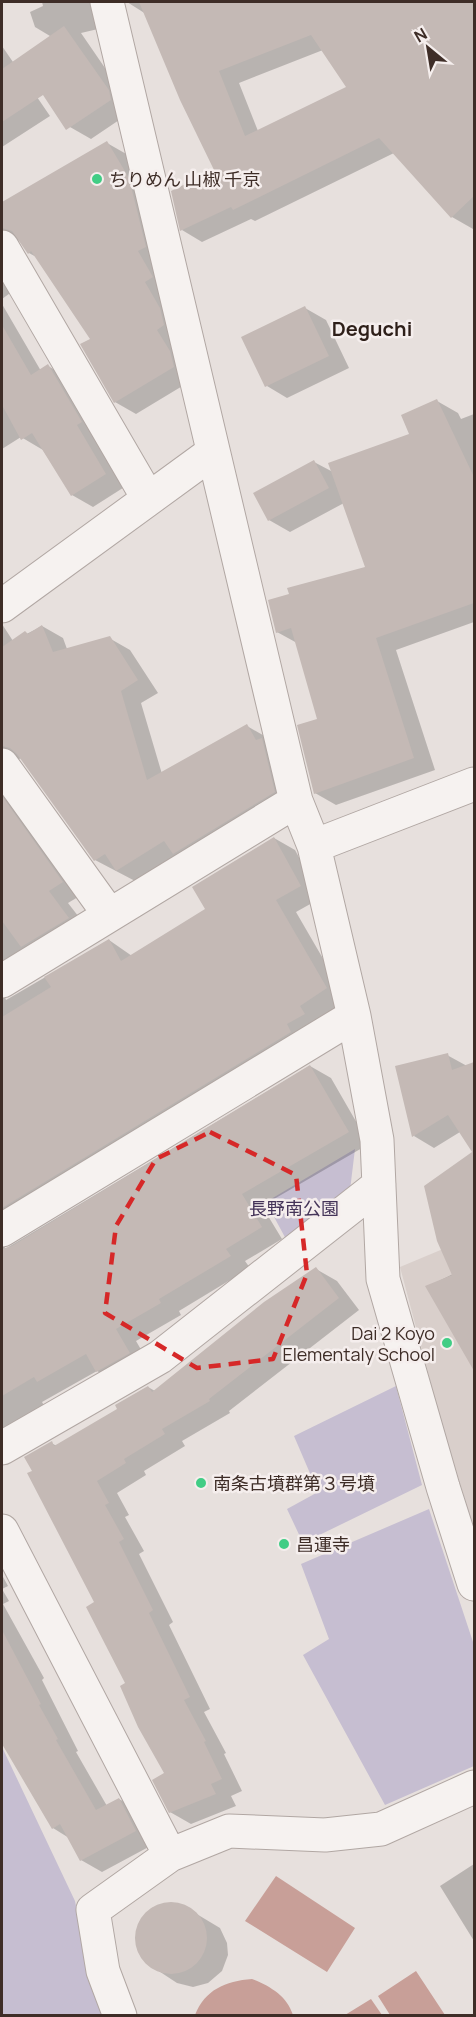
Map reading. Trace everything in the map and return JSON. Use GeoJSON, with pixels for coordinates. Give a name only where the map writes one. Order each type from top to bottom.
{"type":"FeatureCollection","features":[{"type":"Feature","properties":{"kind":"street"},"geometry":{"type":"LineString","coordinates":[[106,2],[296,801],[314,846],[354,1016],[377,1140],[383,1279],[442,1487],[474,1584]]}},
{"type":"Feature","properties":{"kind":"street"},"geometry":{"type":"LineString","coordinates":[[2,246],[148,498]]}},
{"type":"Feature","properties":{"kind":"street"},"geometry":{"type":"LineString","coordinates":[[2,606],[213,452]]}},
{"type":"Feature","properties":{"kind":"street"},"geometry":{"type":"LineString","coordinates":[[2,765],[109,914]]}},
{"type":"Feature","properties":{"kind":"street"},"geometry":{"type":"LineString","coordinates":[[314,846],[474,784]]}},
{"type":"Feature","properties":{"kind":"street"},"geometry":{"type":"LineString","coordinates":[[5,971],[109,914],[296,801]]}},
{"type":"Feature","properties":{"kind":"street"},"geometry":{"type":"LineString","coordinates":[[2,1230],[354,1016]]}},
{"type":"Feature","properties":{"kind":"street"},"geometry":{"type":"LineString","coordinates":[[2,1448],[160,1357],[379,1185]]}},
{"type":"Feature","properties":{"kind":"street"},"geometry":{"type":"LineString","coordinates":[[2,1531],[170,1855]]}},
{"type":"Feature","properties":{"kind":"street"},"geometry":{"type":"LineString","coordinates":[[120,2016],[103,1971],[93,1910],[170,1855],[229,1831],[325,1835],[381,1829],[474,1787]]}},
{"type":"Feature","properties":{"kind":"highlighted area"},"geometry":{"type":"Polygon","coordinates":[[[210,1132],[296,1175],[307,1274],[273,1359],[197,1368],[105,1313],[116,1226],[156,1159],[210,1132]]]}},
{"type":"Feature","properties":{"kind":"shaded area","name":"Dai 2 Koyo Elementaly School"},"geometry":{"type":"Polygon","coordinates":[[[474,1236],[474,1529],[440,1418],[400,1267],[474,1236]]]}},
{"type":"Feature","properties":{"kind":"shaded area"},"geometry":{"type":"Polygon","coordinates":[[[276,1876],[355,1928],[327,1972],[245,1921],[276,1876]]]}},
{"type":"Feature","properties":{"kind":"shaded area"},"geometry":{"type":"Polygon","coordinates":[[[416,1971],[445,2015],[390,2015],[378,1996],[416,1971]]]}},
{"type":"Feature","properties":{"kind":"shaded area"},"geometry":{"type":"Polygon","coordinates":[[[252,1979],[277,1992],[287,2002],[293,2015],[195,2015],[204,1999],[217,1988],[233,1982],[252,1979]]]}},
{"type":"Feature","properties":{"kind":"shaded area"},"geometry":{"type":"Polygon","coordinates":[[[371,1999],[382,2015],[345,2015],[371,1999]]]}},
{"type":"Feature","properties":{"kind":"green space","name":"長野南公園"},"geometry":{"type":"Polygon","coordinates":[[[355,1149],[350,1190],[287,1241],[266,1202],[355,1149]]]}},
{"type":"Feature","properties":{"kind":"green space"},"geometry":{"type":"Polygon","coordinates":[[[396,1386],[422,1485],[303,1543],[287,1509],[318,1492],[294,1436],[396,1386]]]}},
{"type":"Feature","properties":{"kind":"green space"},"geometry":{"type":"Polygon","coordinates":[[[429,1509],[474,1645],[474,1766],[385,1805],[303,1655],[329,1639],[301,1564],[429,1509]]]}},
{"type":"Feature","properties":{"kind":"green space"},"geometry":{"type":"Polygon","coordinates":[[[2,1747],[75,1901],[89,1970],[116,2015],[2,2015],[2,1747]]]}},
{"type":"Feature","properties":{"kind":"building"},"geometry":{"type":"Polygon","coordinates":[[[139,2],[474,2],[474,196],[451,218],[379,138],[233,210],[231,207],[180,231],[171,191],[214,170],[180,100],[139,2]],[[311,35],[219,71],[245,136],[346,87],[311,35]]]}},
{"type":"Feature","properties":{"kind":"building"},"geometry":{"type":"Polygon","coordinates":[[[64,26],[109,90],[111,100],[66,130],[43,95],[2,122],[2,69],[64,26]]]}},
{"type":"Feature","properties":{"kind":"building"},"geometry":{"type":"Polygon","coordinates":[[[107,141],[129,178],[146,247],[138,251],[153,277],[145,282],[160,308],[164,325],[157,330],[170,351],[174,367],[114,403],[80,344],[90,339],[31,251],[28,254],[12,231],[2,228],[2,202],[107,141]]]}},
{"type":"Feature","properties":{"kind":"building"},"geometry":{"type":"Polygon","coordinates":[[[305,306],[329,356],[265,387],[241,337],[305,306]]]}},
{"type":"Feature","properties":{"kind":"building"},"geometry":{"type":"Polygon","coordinates":[[[2,325],[31,375],[48,364],[82,422],[77,425],[106,474],[71,496],[32,433],[21,440],[2,405],[2,325]]]}},
{"type":"Feature","properties":{"kind":"building"},"geometry":{"type":"Polygon","coordinates":[[[437,399],[474,477],[474,603],[376,638],[414,758],[314,794],[297,725],[317,719],[291,628],[276,633],[268,600],[289,594],[287,588],[365,567],[328,463],[409,434],[401,415],[437,399]]]}},
{"type":"Feature","properties":{"kind":"building"},"geometry":{"type":"Polygon","coordinates":[[[314,460],[329,488],[268,521],[253,493],[314,460]]]}},
{"type":"Feature","properties":{"kind":"building"},"geometry":{"type":"Polygon","coordinates":[[[42,625],[53,652],[110,636],[138,680],[121,691],[147,780],[247,724],[256,740],[262,738],[275,792],[173,854],[164,841],[116,871],[105,854],[94,861],[17,754],[10,748],[2,746],[2,647],[25,631],[28,634],[42,625]]]}},
{"type":"Feature","properties":{"kind":"building"},"geometry":{"type":"Polygon","coordinates":[[[2,796],[63,882],[49,891],[69,918],[21,947],[2,921],[2,796]]]}},
{"type":"Feature","properties":{"kind":"building"},"geometry":{"type":"Polygon","coordinates":[[[274,837],[301,886],[276,900],[327,988],[300,1006],[305,1014],[287,1024],[291,1032],[2,1208],[2,1017],[51,987],[44,977],[109,939],[121,961],[205,909],[192,887],[274,837]]]}},
{"type":"Feature","properties":{"kind":"building"},"geometry":{"type":"Polygon","coordinates":[[[448,1053],[452,1070],[474,1062],[474,1371],[425,1286],[452,1275],[437,1241],[424,1186],[472,1152],[448,1115],[412,1137],[395,1066],[448,1053]]]}},
{"type":"Feature","properties":{"kind":"building"},"geometry":{"type":"Polygon","coordinates":[[[310,1065],[349,1132],[242,1194],[262,1227],[226,1249],[231,1256],[159,1299],[161,1303],[116,1329],[130,1353],[96,1372],[86,1354],[37,1382],[34,1377],[2,1396],[2,1249],[12,1246],[310,1065]]]}},
{"type":"Feature","properties":{"kind":"building"},"geometry":{"type":"Polygon","coordinates":[[[316,1267],[339,1298],[209,1399],[210,1401],[162,1429],[165,1434],[124,1459],[126,1463],[97,1481],[109,1503],[105,1505],[124,1539],[119,1542],[153,1610],[149,1613],[190,1697],[184,1700],[206,1741],[204,1742],[222,1779],[211,1784],[216,1794],[169,1813],[152,1780],[164,1773],[138,1727],[120,1686],[125,1683],[86,1607],[94,1602],[27,1473],[32,1471],[24,1457],[52,1441],[54,1446],[117,1409],[115,1405],[148,1386],[152,1392],[264,1302],[316,1267]]]}},
{"type":"Feature","properties":{"kind":"building"},"geometry":{"type":"Polygon","coordinates":[[[2,1630],[41,1704],[39,1705],[58,1739],[56,1740],[96,1810],[119,1798],[136,1831],[80,1861],[60,1824],[52,1829],[2,1744],[2,1630]]]}},
{"type":"Feature","properties":{"kind":"building"},"geometry":{"type":"Polygon","coordinates":[[[178,1902],[197,1912],[205,1924],[207,1938],[205,1952],[197,1964],[185,1972],[164,1974],[145,1964],[137,1952],[135,1931],[145,1912],[157,1904],[178,1902]]]}},
{"type":"Feature","properties":{"kind":"place","name":"ちりめん 山椒 千京"},"geometry":{"type":"Point","coordinates":[97,179]}},
{"type":"Feature","properties":{"kind":"place","name":"Dai 2 Koyo Elementaly School"},"geometry":{"type":"Point","coordinates":[447,1343]}},
{"type":"Feature","properties":{"kind":"place","name":"南条古墳群第３号墳"},"geometry":{"type":"Point","coordinates":[201,1483]}},
{"type":"Feature","properties":{"kind":"place","name":"昌運寺"},"geometry":{"type":"Point","coordinates":[284,1544]}},
{"type":"Feature","properties":{"kind":"district","name":"Deguchi"},"geometry":{"type":"Point","coordinates":[372,328]}}]}
